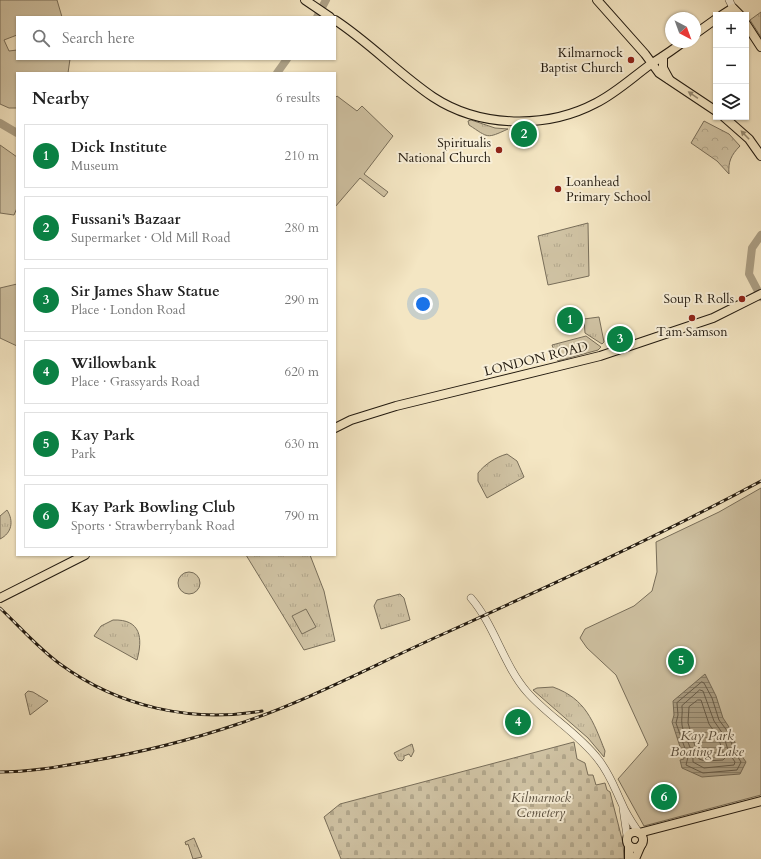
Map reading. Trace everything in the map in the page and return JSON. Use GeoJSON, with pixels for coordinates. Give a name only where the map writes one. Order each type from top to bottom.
{"type":"FeatureCollection","features":[{"type":"Feature","properties":{"kind":"main road"},"geometry":{"type":"LineString","coordinates":[[305,0],[328,16]]}},
{"type":"Feature","properties":{"kind":"main road"},"geometry":{"type":"LineString","coordinates":[[597,0],[645,54],[659,73],[713,109]]}},
{"type":"Feature","properties":{"kind":"main road"},"geometry":{"type":"LineString","coordinates":[[727,12],[733,8],[737,12]]}},
{"type":"Feature","properties":{"kind":"main road"},"geometry":{"type":"LineString","coordinates":[[336,21],[434,98],[465,113],[495,120],[541,120],[577,111],[596,103],[676,48]]}},
{"type":"Feature","properties":{"kind":"main road"},"geometry":{"type":"LineString","coordinates":[[701,30],[713,21]]}},
{"type":"Feature","properties":{"kind":"main road"},"geometry":{"type":"LineString","coordinates":[[749,29],[761,47]]}},
{"type":"Feature","properties":{"kind":"main road"},"geometry":{"type":"LineString","coordinates":[[663,57],[663,68],[669,79]]}},
{"type":"Feature","properties":{"kind":"main road"},"geometry":{"type":"LineString","coordinates":[[641,72],[669,79]]}},
{"type":"Feature","properties":{"kind":"main road"},"geometry":{"type":"LineString","coordinates":[[727,120],[749,139],[761,156]]}},
{"type":"Feature","properties":{"kind":"main road","name":"LONDON ROAD"},"geometry":{"type":"LineString","coordinates":[[336,428],[351,420],[396,406],[600,356],[713,318],[761,294]]}},
{"type":"Feature","properties":{"kind":"main road"},"geometry":{"type":"LineString","coordinates":[[0,598],[83,556]]}},
{"type":"Feature","properties":{"kind":"main road"},"geometry":{"type":"LineString","coordinates":[[629,846],[634,848],[641,839],[664,827],[761,801]]}},
{"type":"Feature","properties":{"kind":"main road"},"geometry":{"type":"LineString","coordinates":[[629,859],[629,846],[626,842],[627,836],[631,832],[641,839]]}},
{"type":"Feature","properties":{"kind":"main road"},"geometry":{"type":"LineString","coordinates":[[635,859],[641,839]]}},
{"type":"Feature","properties":{"kind":"street"},"geometry":{"type":"LineString","coordinates":[[729,0],[733,8]]}},
{"type":"Feature","properties":{"kind":"street"},"geometry":{"type":"LineString","coordinates":[[471,598],[482,612],[520,683],[527,692],[580,738],[598,758],[614,784],[622,804],[641,839]]}},
{"type":"Feature","properties":{"kind":"street"},"geometry":{"type":"LineString","coordinates":[[622,804],[627,836]]}},
{"type":"Feature","properties":{"kind":"green space"},"geometry":{"type":"Polygon","coordinates":[[[0,0],[57,0],[62,16],[16,16],[16,35],[4,40],[9,51],[16,50],[16,60],[70,60],[68,72],[16,72],[16,108],[9,108],[0,104],[0,0]]]}},
{"type":"Feature","properties":{"kind":"green space"},"geometry":{"type":"Polygon","coordinates":[[[761,12],[761,37],[750,20],[761,12]]]}},
{"type":"Feature","properties":{"kind":"green space"},"geometry":{"type":"Polygon","coordinates":[[[337,96],[357,111],[362,106],[393,136],[364,174],[388,192],[384,197],[360,178],[336,206],[337,96]]]}},
{"type":"Feature","properties":{"kind":"green space"},"geometry":{"type":"Polygon","coordinates":[[[471,120],[495,128],[508,129],[488,136],[480,133],[469,125],[468,121],[471,120]]]}},
{"type":"Feature","properties":{"kind":"green space"},"geometry":{"type":"Polygon","coordinates":[[[704,121],[729,134],[740,146],[734,152],[731,159],[729,174],[717,161],[691,143],[704,121]]]}},
{"type":"Feature","properties":{"kind":"green space"},"geometry":{"type":"Polygon","coordinates":[[[0,145],[16,156],[16,210],[14,215],[0,213],[0,145]]]}},
{"type":"Feature","properties":{"kind":"green space"},"geometry":{"type":"Polygon","coordinates":[[[588,223],[589,276],[548,285],[538,236],[588,223]]]}},
{"type":"Feature","properties":{"kind":"green space"},"geometry":{"type":"Polygon","coordinates":[[[16,284],[16,346],[0,338],[0,288],[16,284]]]}},
{"type":"Feature","properties":{"kind":"green space"},"geometry":{"type":"Polygon","coordinates":[[[599,317],[604,342],[602,344],[585,333],[584,319],[599,317]]]}},
{"type":"Feature","properties":{"kind":"green space"},"geometry":{"type":"Polygon","coordinates":[[[586,336],[601,347],[598,350],[558,361],[552,345],[586,336]]]}},
{"type":"Feature","properties":{"kind":"green space"},"geometry":{"type":"Polygon","coordinates":[[[507,454],[517,461],[524,477],[487,498],[478,481],[478,473],[491,461],[507,454]]]}},
{"type":"Feature","properties":{"kind":"green space"},"geometry":{"type":"Polygon","coordinates":[[[761,488],[761,795],[644,826],[618,779],[648,745],[616,675],[587,648],[580,638],[585,629],[634,606],[652,591],[657,572],[656,542],[719,512],[761,488]]]}},
{"type":"Feature","properties":{"kind":"green space"},"geometry":{"type":"Polygon","coordinates":[[[7,510],[11,518],[11,526],[7,533],[0,539],[0,516],[7,510]]]}},
{"type":"Feature","properties":{"kind":"green space"},"geometry":{"type":"Polygon","coordinates":[[[247,556],[310,556],[324,591],[335,641],[304,650],[247,556]]]}},
{"type":"Feature","properties":{"kind":"green space"},"geometry":{"type":"Polygon","coordinates":[[[189,572],[197,575],[200,583],[197,591],[189,594],[181,591],[178,583],[181,575],[189,572]]]}},
{"type":"Feature","properties":{"kind":"green space"},"geometry":{"type":"Polygon","coordinates":[[[400,594],[404,598],[410,620],[381,629],[374,606],[377,600],[400,594]]]}},
{"type":"Feature","properties":{"kind":"green space"},"geometry":{"type":"Polygon","coordinates":[[[306,609],[316,627],[302,634],[292,616],[306,609]]]}},
{"type":"Feature","properties":{"kind":"green space"},"geometry":{"type":"Polygon","coordinates":[[[113,620],[129,623],[138,631],[140,644],[137,660],[94,636],[101,626],[113,620]]]}},
{"type":"Feature","properties":{"kind":"green space"},"geometry":{"type":"Polygon","coordinates":[[[553,687],[573,698],[587,712],[605,751],[604,757],[588,738],[533,690],[537,688],[553,687]]]}},
{"type":"Feature","properties":{"kind":"green space"},"geometry":{"type":"Polygon","coordinates":[[[28,691],[33,692],[48,701],[30,715],[25,694],[28,691]]]}},
{"type":"Feature","properties":{"kind":"green space","name":"Kilmarnock Cemetery"},"geometry":{"type":"Polygon","coordinates":[[[574,742],[577,759],[585,763],[588,775],[593,775],[596,785],[605,783],[607,790],[610,792],[623,843],[624,859],[341,859],[324,817],[340,804],[574,742]]]}},
{"type":"Feature","properties":{"kind":"green space"},"geometry":{"type":"Polygon","coordinates":[[[412,744],[414,751],[411,757],[409,754],[404,756],[402,761],[398,760],[394,753],[412,744]]]}},
{"type":"Feature","properties":{"kind":"green space"},"geometry":{"type":"Polygon","coordinates":[[[194,838],[202,857],[193,859],[188,844],[186,845],[185,842],[194,838]]]}},
{"type":"Feature","properties":{"kind":"water","name":"Kay Park Boating Lake"},"geometry":{"type":"Polygon","coordinates":[[[705,674],[716,696],[723,718],[731,730],[737,749],[746,762],[740,774],[702,777],[682,768],[680,760],[684,759],[672,722],[674,715],[673,701],[705,674]]]}},
{"type":"Feature","properties":{"kind":"waterway"},"geometry":{"type":"LineString","coordinates":[[318,16],[326,0]]}},
{"type":"Feature","properties":{"kind":"waterway"},"geometry":{"type":"LineString","coordinates":[[278,72],[286,60]]}},
{"type":"Feature","properties":{"kind":"waterway"},"geometry":{"type":"LineString","coordinates":[[0,123],[16,132]]}},
{"type":"Feature","properties":{"kind":"waterway"},"geometry":{"type":"LineString","coordinates":[[761,235],[752,248],[749,274],[761,297]]}},
{"type":"Feature","properties":{"kind":"railway"},"geometry":{"type":"LineString","coordinates":[[0,772],[43,769],[125,755],[200,736],[264,715],[341,682],[602,561],[722,502],[761,481]]}},
{"type":"Feature","properties":{"kind":"railway"},"geometry":{"type":"LineString","coordinates":[[0,608],[36,644],[60,664],[83,679],[106,691],[131,701],[182,713],[209,715],[262,711]]}},
{"type":"Feature","properties":{"kind":"place","name":"Kilmarnock Baptist Church"},"geometry":{"type":"Point","coordinates":[631,60]}},
{"type":"Feature","properties":{"kind":"place","name":"Fussani's Bazaar"},"geometry":{"type":"Point","coordinates":[524,134]}},
{"type":"Feature","properties":{"kind":"place","name":"Spiritualis National Church"},"geometry":{"type":"Point","coordinates":[499,150]}},
{"type":"Feature","properties":{"kind":"place","name":"Loanhead Primary School"},"geometry":{"type":"Point","coordinates":[558,189]}},
{"type":"Feature","properties":{"kind":"place","name":"Soup R Rolls"},"geometry":{"type":"Point","coordinates":[742,299]}},
{"type":"Feature","properties":{"kind":"place","name":"Tam Samson"},"geometry":{"type":"Point","coordinates":[692,318]}},
{"type":"Feature","properties":{"kind":"place","name":"Dick Institute"},"geometry":{"type":"Point","coordinates":[570,320]}},
{"type":"Feature","properties":{"kind":"place","name":"Sir James Shaw Statue"},"geometry":{"type":"Point","coordinates":[620,339]}},
{"type":"Feature","properties":{"kind":"place","name":"Kay Park"},"geometry":{"type":"Point","coordinates":[681,661]}},
{"type":"Feature","properties":{"kind":"place","name":"Willowbank"},"geometry":{"type":"Point","coordinates":[518,722]}},
{"type":"Feature","properties":{"kind":"place","name":"Kay Park Bowling Club"},"geometry":{"type":"Point","coordinates":[664,797]}}]}
